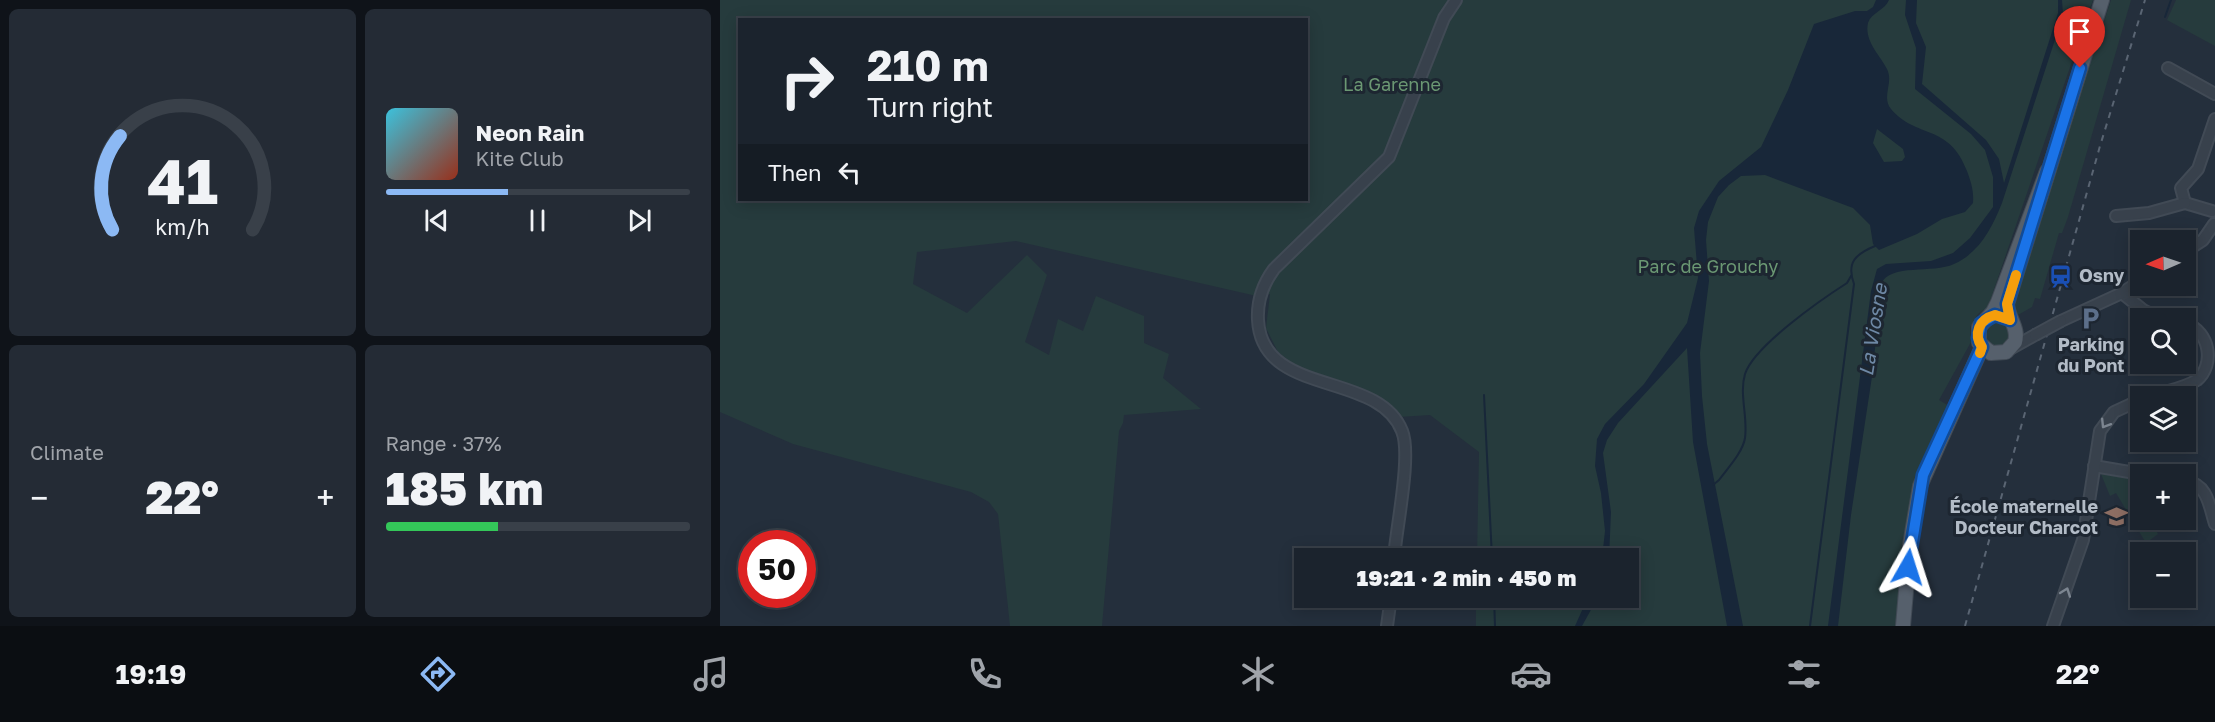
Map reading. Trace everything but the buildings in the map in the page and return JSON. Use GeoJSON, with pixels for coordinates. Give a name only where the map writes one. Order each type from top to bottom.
{"type":"FeatureCollection","features":[{"type":"Feature","properties":{"kind":"main road"},"geometry":{"type":"LineString","coordinates":[[2047,171],[1998,302],[1990,316],[1979,327],[1978,338],[1982,347],[1996,354],[2010,349],[2017,333],[2010,320],[2007,304],[2102,0]]}},
{"type":"Feature","properties":{"kind":"main road"},"geometry":{"type":"LineString","coordinates":[[1990,316],[2000,315],[2010,320]]}},
{"type":"Feature","properties":{"kind":"main road"},"geometry":{"type":"LineString","coordinates":[[1903,626],[1910,545],[1920,486],[1982,347]]}},
{"type":"Feature","properties":{"kind":"street"},"geometry":{"type":"LineString","coordinates":[[1395,548],[1403,478],[1403,435],[1391,415],[1379,404],[1299,373],[1271,354],[1259,327],[1261,297],[1274,269],[1389,157],[1444,18],[1456,0]]}},
{"type":"Feature","properties":{"kind":"street"},"geometry":{"type":"LineString","coordinates":[[2168,68],[2215,94]]}},
{"type":"Feature","properties":{"kind":"street"},"geometry":{"type":"LineString","coordinates":[[2185,203],[2181,188],[2198,169],[2215,119]]}},
{"type":"Feature","properties":{"kind":"street"},"geometry":{"type":"LineString","coordinates":[[2116,216],[2149,213],[2185,203],[2214,209],[2211,218],[2215,225],[2203,240],[2196,245]]}},
{"type":"Feature","properties":{"kind":"street"},"geometry":{"type":"LineString","coordinates":[[2010,349],[2130,288]]}},
{"type":"Feature","properties":{"kind":"street"},"geometry":{"type":"LineString","coordinates":[[2122,293],[2141,308]]}},
{"type":"Feature","properties":{"kind":"street"},"geometry":{"type":"LineString","coordinates":[[2182,386],[2191,383],[2207,368],[2210,356],[2206,341],[2196,329]]}},
{"type":"Feature","properties":{"kind":"street"},"geometry":{"type":"LineString","coordinates":[[2017,333],[2035,335]]}},
{"type":"Feature","properties":{"kind":"street"},"geometry":{"type":"LineString","coordinates":[[2053,626],[2078,557],[2098,440],[2105,423],[2121,407],[2130,404]]}},
{"type":"Feature","properties":{"kind":"street"},"geometry":{"type":"LineString","coordinates":[[2094,466],[2130,472]]}},
{"type":"Feature","properties":{"kind":"street"},"geometry":{"type":"LineString","coordinates":[[2196,485],[2202,488],[2215,524]]}},
{"type":"Feature","properties":{"kind":"street"},"geometry":{"type":"LineString","coordinates":[[1387,626],[1389,608]]}},
{"type":"Feature","properties":{"kind":"green space","name":"Parc de Grouchy"},"geometry":{"type":"Polygon","coordinates":[[[720,0],[2093,0],[1988,307],[1978,314],[1970,327],[1971,342],[1939,400],[1949,406],[1918,474],[1897,626],[1476,626],[1476,608],[1639,608],[1639,548],[1477,548],[1479,452],[1430,415],[1399,417],[1358,388],[1297,367],[1278,352],[1266,328],[1270,294],[1261,297],[1016,241],[917,252],[913,284],[967,313],[1027,255],[1047,275],[1025,342],[1049,355],[1058,319],[1083,331],[1096,296],[1144,316],[1144,343],[1169,354],[1163,378],[1201,409],[1124,415],[1119,431],[1102,626],[1010,626],[998,514],[989,502],[971,492],[793,444],[720,412],[720,0]]]}},
{"type":"Feature","properties":{"kind":"green space"},"geometry":{"type":"Polygon","coordinates":[[[2111,0],[2131,0],[2068,217],[2062,233],[2059,233],[2040,299],[2035,298],[2032,307],[2018,315],[2011,304],[2111,0]]]}},
{"type":"Feature","properties":{"kind":"green space"},"geometry":{"type":"Polygon","coordinates":[[[2176,0],[2215,0],[2215,46],[2167,20],[2176,0]]]}},
{"type":"Feature","properties":{"kind":"green space"},"geometry":{"type":"Polygon","coordinates":[[[1997,322],[2006,326],[2010,335],[2006,344],[1997,348],[1988,344],[1984,335],[1988,326],[1997,322]]]}},
{"type":"Feature","properties":{"kind":"green space"},"geometry":{"type":"Polygon","coordinates":[[[2101,474],[2130,478],[2130,516],[2116,493],[2110,496],[2101,474]]]}},
{"type":"Feature","properties":{"kind":"green space"},"geometry":{"type":"Polygon","coordinates":[[[2138,530],[2156,530],[2158,534],[2145,542],[2138,530]]]}},
{"type":"Feature","properties":{"kind":"water"},"geometry":{"type":"Polygon","coordinates":[[[1876,0],[1889,0],[1870,20],[1867,30],[1870,42],[1889,74],[1888,104],[1911,125],[1942,138],[1951,145],[1960,156],[1967,171],[1972,187],[1973,203],[1965,212],[1942,219],[1917,234],[1879,250],[1873,244],[1870,225],[1853,208],[1765,175],[1741,176],[1718,197],[1708,222],[1706,240],[1709,281],[1700,353],[1707,444],[1743,626],[1727,626],[1693,442],[1687,348],[1618,423],[1607,440],[1603,453],[1611,512],[1609,548],[1603,548],[1605,531],[1601,493],[1595,466],[1597,439],[1605,424],[1644,384],[1687,323],[1698,278],[1694,228],[1699,211],[1719,181],[1761,147],[1788,90],[1814,24],[1855,11],[1867,11],[1873,7],[1876,0]],[[1877,129],[1873,143],[1884,162],[1902,161],[1905,157],[1903,149],[1877,129]]]}},
{"type":"Feature","properties":{"kind":"water","name":"La Viosne"},"geometry":{"type":"Polygon","coordinates":[[[1906,0],[1917,0],[1916,23],[1926,47],[1922,84],[1986,140],[1999,159],[2004,183],[2058,13],[2058,0],[2062,0],[2063,15],[2002,203],[1984,239],[1971,253],[1954,264],[1893,273],[1881,284],[1873,370],[1851,515],[1838,626],[1828,626],[1871,291],[1877,269],[1886,264],[1931,261],[1953,253],[1970,238],[1993,207],[1993,177],[1985,150],[1971,134],[1915,89],[1916,48],[1905,15],[1906,0]]]}},
{"type":"Feature","properties":{"kind":"water"},"geometry":{"type":"Polygon","coordinates":[[[1583,608],[1592,608],[1582,626],[1575,626],[1583,608]]]}},
{"type":"Feature","properties":{"kind":"waterway"},"geometry":{"type":"LineString","coordinates":[[2165,17],[2171,0]]}},
{"type":"Feature","properties":{"kind":"waterway"},"geometry":{"type":"LineString","coordinates":[[1810,626],[1854,284],[1852,264],[1863,252],[1875,246]]}},
{"type":"Feature","properties":{"kind":"waterway"},"geometry":{"type":"LineString","coordinates":[[1713,485],[1734,460],[1744,443],[1746,430],[1743,382],[1751,363],[1775,337],[1806,311],[1847,283],[1851,276]]}},
{"type":"Feature","properties":{"kind":"waterway"},"geometry":{"type":"LineString","coordinates":[[1484,395],[1492,548]]}},
{"type":"Feature","properties":{"kind":"waterway"},"geometry":{"type":"LineString","coordinates":[[1494,608],[1495,626]]}},
{"type":"Feature","properties":{"kind":"railway"},"geometry":{"type":"LineString","coordinates":[[1965,626],[2100,146],[2145,0]]}},
{"type":"Feature","properties":{"kind":"slow traffic"},"geometry":{"type":"LineString","coordinates":[[1980,353],[1982,347],[1977,333],[1981,323],[1995,315],[2010,320],[2007,304],[2016,275]]}},
{"type":"Feature","properties":{"kind":"place","name":"Osny"},"geometry":{"type":"Point","coordinates":[2061,276]}},
{"type":"Feature","properties":{"kind":"place","name":"Parking du Pont"},"geometry":{"type":"Point","coordinates":[2091,319]}},
{"type":"Feature","properties":{"kind":"place","name":"École maternelle Docteur Charcot"},"geometry":{"type":"Point","coordinates":[2116,517]}},
{"type":"Feature","properties":{"kind":"route"},"geometry":{"type":"LineString","coordinates":[[1908,567],[1923,475],[1982,347],[1977,333],[1979,327],[1990,316],[2000,315],[2010,320],[2007,304],[2080,68]]}},
{"type":"Feature","properties":{"kind":"park label","name":"La Garenne"},"geometry":{"type":"Point","coordinates":[1392,85]}}]}
